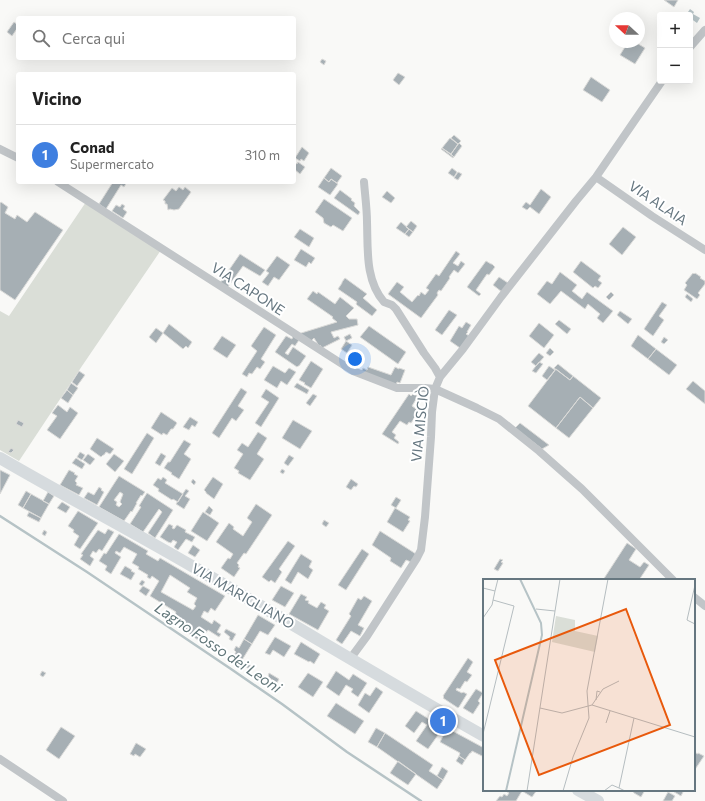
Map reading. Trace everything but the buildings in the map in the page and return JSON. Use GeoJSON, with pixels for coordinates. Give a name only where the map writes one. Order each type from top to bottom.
{"type":"FeatureCollection","features":[{"type":"Feature","properties":{"kind":"street"},"geometry":{"type":"LineString","coordinates":[[693,44],[705,30]]}},
{"type":"Feature","properties":{"kind":"street","name":"VIA MISCIÒ"},"geometry":{"type":"LineString","coordinates":[[350,659],[367,636],[421,550],[425,517],[432,412],[435,390],[440,377],[596,177],[660,84]]}},
{"type":"Feature","properties":{"kind":"street"},"geometry":{"type":"LineString","coordinates":[[0,149],[16,157]]}},
{"type":"Feature","properties":{"kind":"street","name":"VIA ALAIA"},"geometry":{"type":"LineString","coordinates":[[596,177],[652,216],[705,250]]}},
{"type":"Feature","properties":{"kind":"street"},"geometry":{"type":"LineString","coordinates":[[364,182],[368,266],[374,285],[384,302],[392,305],[396,309],[440,377]]}},
{"type":"Feature","properties":{"kind":"street","name":"VIA CAPONE"},"geometry":{"type":"LineString","coordinates":[[61,184],[353,371],[397,388],[425,388],[435,390],[499,419],[539,451],[582,489],[672,579]]}},
{"type":"Feature","properties":{"kind":"street","name":"VIA MARIGLIANO"},"geometry":{"type":"LineString","coordinates":[[0,458],[196,568],[483,735]]}},
{"type":"Feature","properties":{"kind":"street"},"geometry":{"type":"LineString","coordinates":[[695,598],[705,606]]}},
{"type":"Feature","properties":{"kind":"street"},"geometry":{"type":"LineString","coordinates":[[0,759],[63,801]]}},
{"type":"Feature","properties":{"kind":"street"},"geometry":{"type":"LineString","coordinates":[[580,791],[598,801]]}},
{"type":"Feature","properties":{"kind":"shaded area"},"geometry":{"type":"Polygon","coordinates":[[[693,14],[700,18],[697,23],[693,20],[693,14]]]}},
{"type":"Feature","properties":{"kind":"shaded area"},"geometry":{"type":"Polygon","coordinates":[[[86,202],[161,250],[19,461],[0,450],[0,311],[9,316],[86,202]]]}},
{"type":"Feature","properties":{"kind":"waterway","name":"Lagno Fosso dei Leoni"},"geometry":{"type":"LineString","coordinates":[[0,516],[87,572],[231,669],[282,704],[347,752],[421,801]]}},
{"type":"Feature","properties":{"kind":"place","name":"Conad"},"geometry":{"type":"Point","coordinates":[443,721]}}]}
